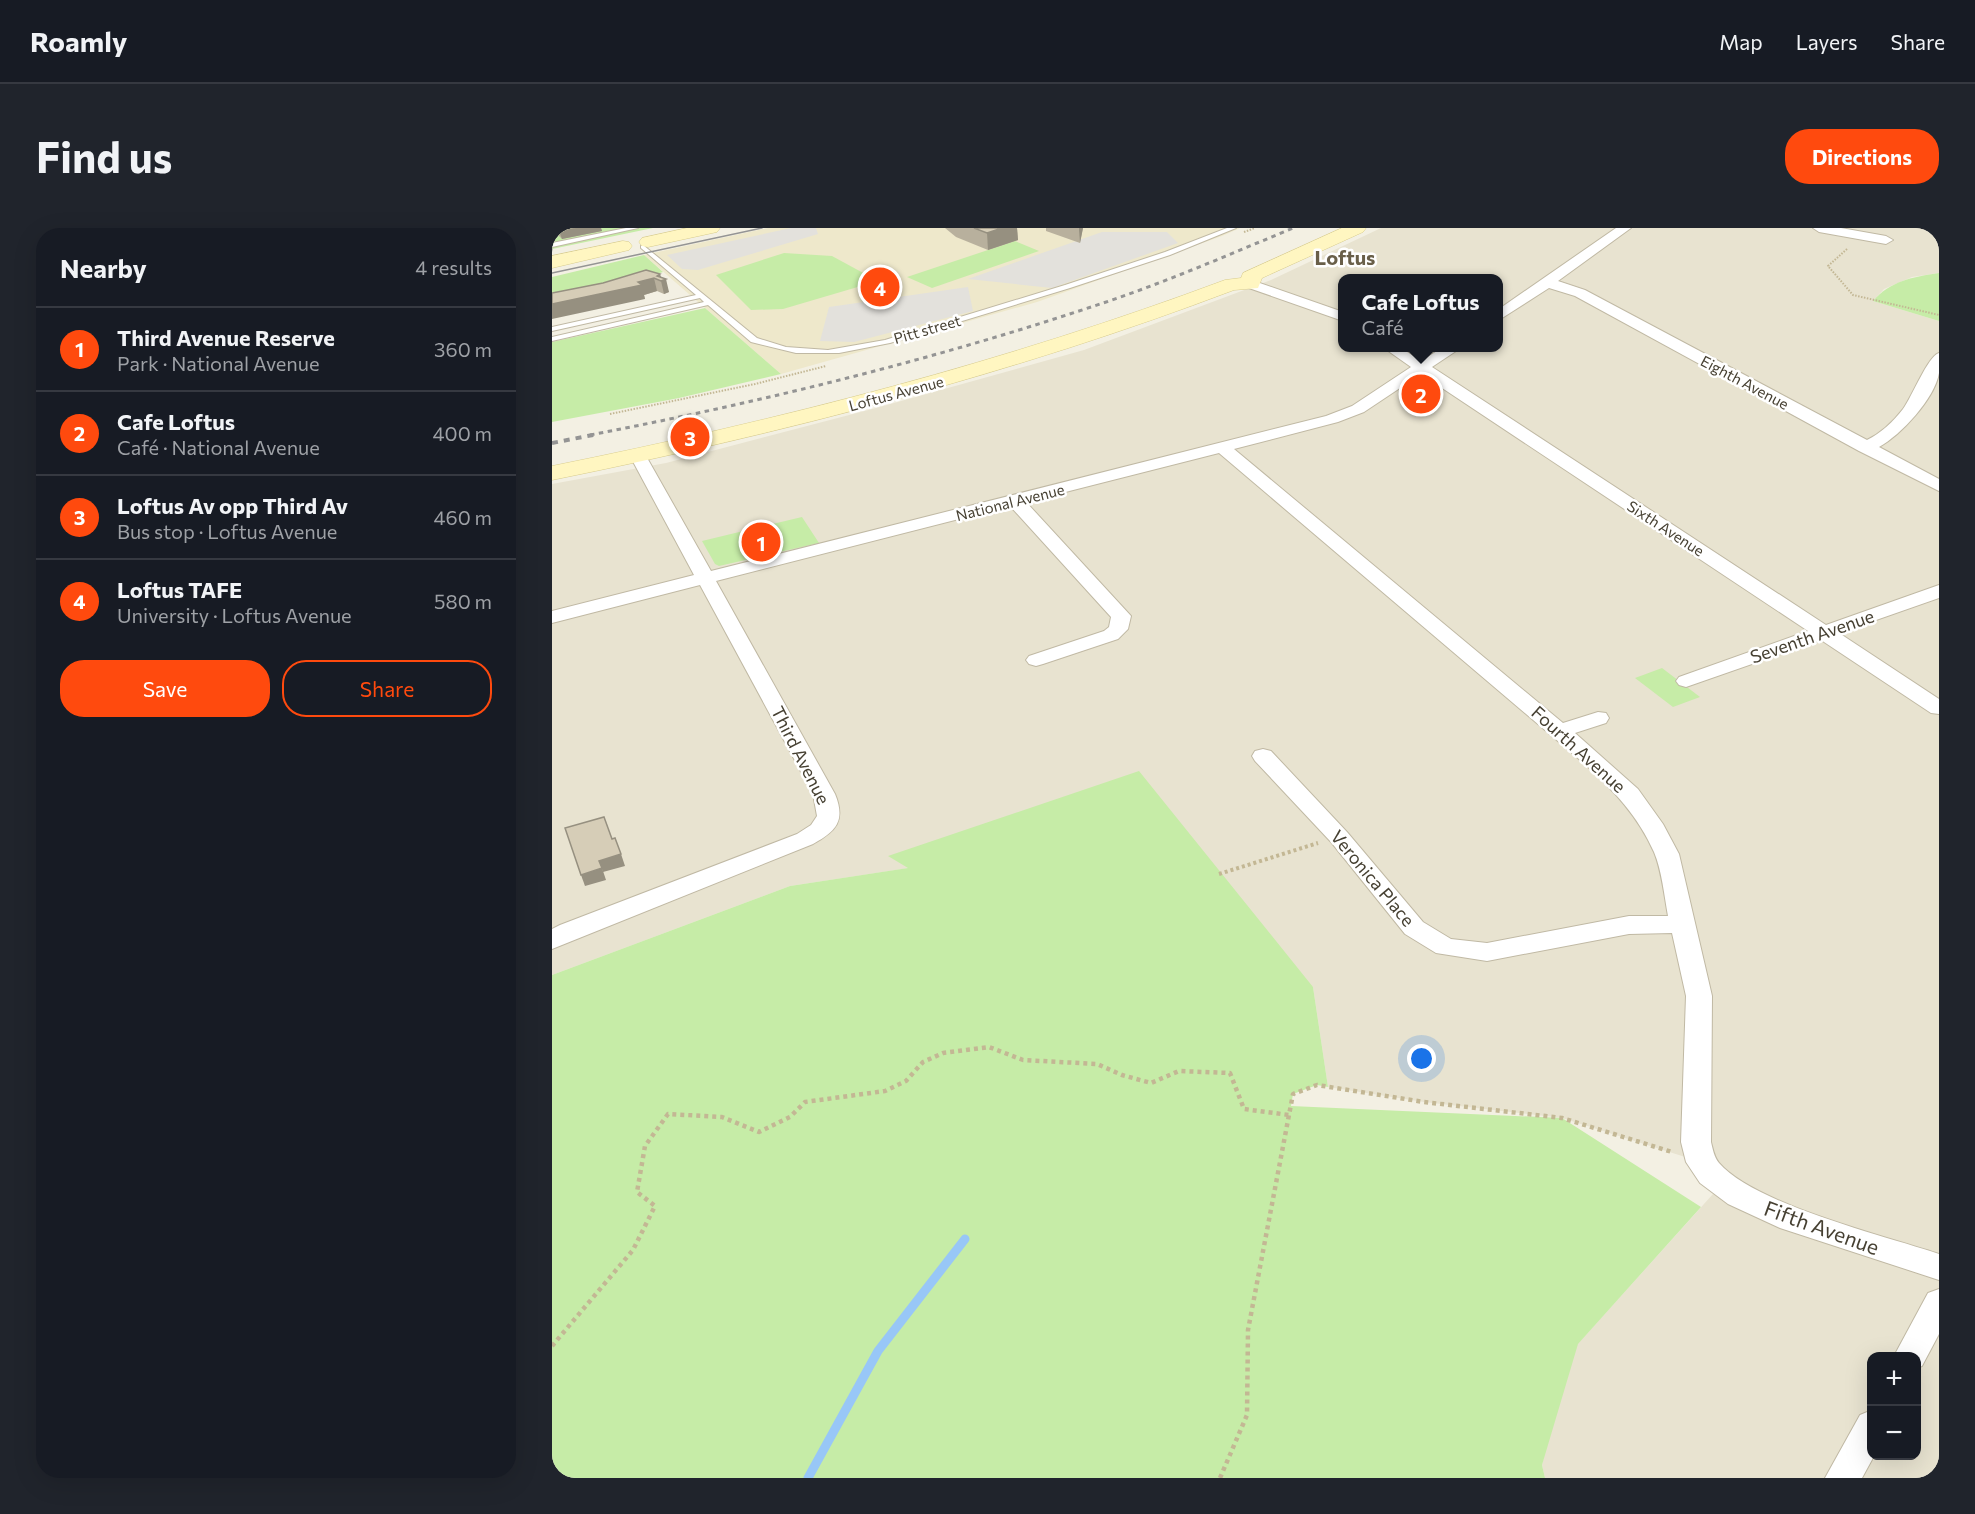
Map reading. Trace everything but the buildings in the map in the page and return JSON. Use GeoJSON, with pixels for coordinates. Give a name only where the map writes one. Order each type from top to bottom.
{"type":"FeatureCollection","features":[{"type":"Feature","properties":{"kind":"street"},"geometry":{"type":"LineString","coordinates":[[552,262],[623,246],[631,241],[711,228]]}},
{"type":"Feature","properties":{"kind":"street"},"geometry":{"type":"LineString","coordinates":[[1503,313],[1625,228]]}},
{"type":"Feature","properties":{"kind":"street"},"geometry":{"type":"LineString","coordinates":[[1819,228],[1886,240]]}},
{"type":"Feature","properties":{"kind":"street","name":"Loftus Avenue"},"geometry":{"type":"LineString","coordinates":[[552,473],[638,456],[797,419],[973,372],[1244,282],[1344,231]]}},
{"type":"Feature","properties":{"kind":"street"},"geometry":{"type":"LineString","coordinates":[[1244,282],[1338,314]]}},
{"type":"Feature","properties":{"kind":"street","name":"Eighth Avenue"},"geometry":{"type":"LineString","coordinates":[[1548,284],[1580,293],[1939,486]]}},
{"type":"Feature","properties":{"kind":"street","name":"Sixth Avenue"},"geometry":{"type":"LineString","coordinates":[[1398,352],[1939,708]]}},
{"type":"Feature","properties":{"kind":"street","name":"National Avenue"},"geometry":{"type":"LineString","coordinates":[[552,617],[1305,427],[1358,409],[1445,352]]}},
{"type":"Feature","properties":{"kind":"street"},"geometry":{"type":"LineString","coordinates":[[1865,447],[1883,439],[1908,412],[1927,384],[1939,358]]}},
{"type":"Feature","properties":{"kind":"street","name":"Fourth Avenue"},"geometry":{"type":"LineString","coordinates":[[1223,448],[1560,731],[1630,794],[1651,824],[1666,854],[1699,996],[1696,1142],[1706,1168]]}},
{"type":"Feature","properties":{"kind":"street","name":"Third Avenue"},"geometry":{"type":"LineString","coordinates":[[552,940],[569,931],[805,839],[825,825],[830,817],[830,809],[824,794],[638,456]]}},
{"type":"Feature","properties":{"kind":"street"},"geometry":{"type":"LineString","coordinates":[[1015,501],[1121,615],[1118,629],[1111,635],[1036,660]]}},
{"type":"Feature","properties":{"kind":"street","name":"Seventh Avenue"},"geometry":{"type":"LineString","coordinates":[[1686,681],[1939,591]]}},
{"type":"Feature","properties":{"kind":"street"},"geometry":{"type":"LineString","coordinates":[[1560,731],[1598,718]]}},
{"type":"Feature","properties":{"kind":"street","name":"Veronica Place"},"geometry":{"type":"LineString","coordinates":[[1263,756],[1338,837],[1414,928],[1445,947],[1487,952],[1629,925],[1684,924]]}},
{"type":"Feature","properties":{"kind":"street","name":"Fifth Avenue"},"geometry":{"type":"LineString","coordinates":[[1706,1168],[1738,1195],[1791,1219],[1939,1267]]}},
{"type":"Feature","properties":{"kind":"street"},"geometry":{"type":"LineString","coordinates":[[1912,1352],[1939,1303]]}},
{"type":"Feature","properties":{"kind":"street"},"geometry":{"type":"LineString","coordinates":[[1843,1478],[1867,1435]]}},
{"type":"Feature","properties":{"kind":"lane","name":"Pitt street"},"geometry":{"type":"LineString","coordinates":[[642,239],[701,296],[754,340],[775,348],[807,352],[839,351],[873,344],[1104,276],[1233,228]]}},
{"type":"Feature","properties":{"kind":"lane"},"geometry":{"type":"LineString","coordinates":[[552,245],[642,239]]}},
{"type":"Feature","properties":{"kind":"lane"},"geometry":{"type":"LineString","coordinates":[[552,329],[701,296]]}},
{"type":"Feature","properties":{"kind":"lane"},"geometry":{"type":"LineString","coordinates":[[552,339],[710,303]]}},
{"type":"Feature","properties":{"kind":"path"},"geometry":{"type":"LineString","coordinates":[[1860,236],[1828,266],[1853,295],[1939,315]]}},
{"type":"Feature","properties":{"kind":"path"},"geometry":{"type":"LineString","coordinates":[[1219,874],[1338,837]]}},
{"type":"Feature","properties":{"kind":"path"},"geometry":{"type":"LineString","coordinates":[[552,1346],[633,1250],[655,1206],[637,1192],[645,1146],[668,1114],[722,1117],[759,1132],[789,1117],[805,1102],[885,1091],[906,1081],[923,1062],[944,1053],[989,1047],[1023,1060],[1098,1064],[1122,1075],[1151,1083],[1179,1071],[1230,1073],[1244,1108],[1289,1115]]}},
{"type":"Feature","properties":{"kind":"path"},"geometry":{"type":"LineString","coordinates":[[1220,1478],[1246,1414],[1248,1330],[1293,1094],[1317,1085],[1424,1102],[1562,1118],[1706,1168]]}},
{"type":"Feature","properties":{"kind":"shaded area"},"geometry":{"type":"Polygon","coordinates":[[[768,228],[1240,228],[1037,302],[781,374],[644,255],[768,228]]]}},
{"type":"Feature","properties":{"kind":"shaded area"},"geometry":{"type":"Polygon","coordinates":[[[791,228],[816,228],[818,234],[698,270],[682,269],[667,255],[791,228]]]}},
{"type":"Feature","properties":{"kind":"shaded area"},"geometry":{"type":"Polygon","coordinates":[[[1381,228],[1939,228],[1939,273],[1912,277],[1884,289],[1873,301],[1939,321],[1939,1478],[1545,1478],[1542,1465],[1566,1357],[1722,1184],[1701,1162],[1562,1118],[1424,1102],[1328,1087],[1313,987],[889,856],[909,868],[790,886],[552,975],[552,484],[666,463],[1084,350],[1271,280],[1381,228]]]}},
{"type":"Feature","properties":{"kind":"shaded area"},"geometry":{"type":"Polygon","coordinates":[[[1102,232],[1167,232],[1178,243],[1052,288],[968,279],[1102,232]]]}},
{"type":"Feature","properties":{"kind":"shaded area"},"geometry":{"type":"Polygon","coordinates":[[[968,287],[973,311],[854,342],[820,341],[829,307],[968,287]]]}},
{"type":"Feature","properties":{"kind":"green space"},"geometry":{"type":"Polygon","coordinates":[[[552,228],[653,228],[552,249],[552,228]]]}},
{"type":"Feature","properties":{"kind":"green space"},"geometry":{"type":"Polygon","coordinates":[[[1015,241],[1039,251],[932,288],[907,277],[1015,241]]]}},
{"type":"Feature","properties":{"kind":"green space"},"geometry":{"type":"Polygon","coordinates":[[[784,253],[832,256],[878,281],[783,309],[751,310],[716,275],[784,253]]]}},
{"type":"Feature","properties":{"kind":"green space"},"geometry":{"type":"Polygon","coordinates":[[[644,255],[663,272],[609,290],[552,303],[552,277],[644,255]]]}},
{"type":"Feature","properties":{"kind":"green space"},"geometry":{"type":"Polygon","coordinates":[[[1939,273],[1939,321],[1873,301],[1894,284],[1939,273]]]}},
{"type":"Feature","properties":{"kind":"green space"},"geometry":{"type":"Polygon","coordinates":[[[705,308],[781,374],[679,398],[552,422],[552,342],[705,308]]]}},
{"type":"Feature","properties":{"kind":"green space"},"geometry":{"type":"Polygon","coordinates":[[[802,517],[819,543],[719,566],[715,564],[702,541],[802,517]]]}},
{"type":"Feature","properties":{"kind":"green space"},"geometry":{"type":"Polygon","coordinates":[[[1662,668],[1700,697],[1673,707],[1635,678],[1662,668]]]}},
{"type":"Feature","properties":{"kind":"green space"},"geometry":{"type":"Polygon","coordinates":[[[1139,771],[1313,987],[1328,1087],[1317,1085],[1293,1094],[1291,1106],[1562,1118],[1701,1207],[1578,1344],[1542,1465],[1545,1478],[552,1478],[552,975],[790,886],[908,868],[888,856],[1139,771]]]}},
{"type":"Feature","properties":{"kind":"waterway"},"geometry":{"type":"LineString","coordinates":[[808,1478],[878,1351],[965,1239]]}},
{"type":"Feature","properties":{"kind":"tram line"},"geometry":{"type":"LineString","coordinates":[[552,273],[762,228]]}},
{"type":"Feature","properties":{"kind":"railway"},"geometry":{"type":"LineString","coordinates":[[590,435],[788,393],[983,341],[1135,292],[1293,228]]}},
{"type":"Feature","properties":{"kind":"railway"},"geometry":{"type":"LineString","coordinates":[[552,443],[598,434]]}},
{"type":"Feature","properties":{"kind":"place","name":"Loftus TAFE"},"geometry":{"type":"Point","coordinates":[880,287]}},
{"type":"Feature","properties":{"kind":"place","name":"Cafe Loftus"},"geometry":{"type":"Point","coordinates":[1421,394]}},
{"type":"Feature","properties":{"kind":"place","name":"Loftus Av opp Third Av"},"geometry":{"type":"Point","coordinates":[690,437]}},
{"type":"Feature","properties":{"kind":"place","name":"Third Avenue Reserve"},"geometry":{"type":"Point","coordinates":[761,542]}},
{"type":"Feature","properties":{"kind":"district","name":"Loftus"},"geometry":{"type":"Point","coordinates":[1345,257]}}]}
